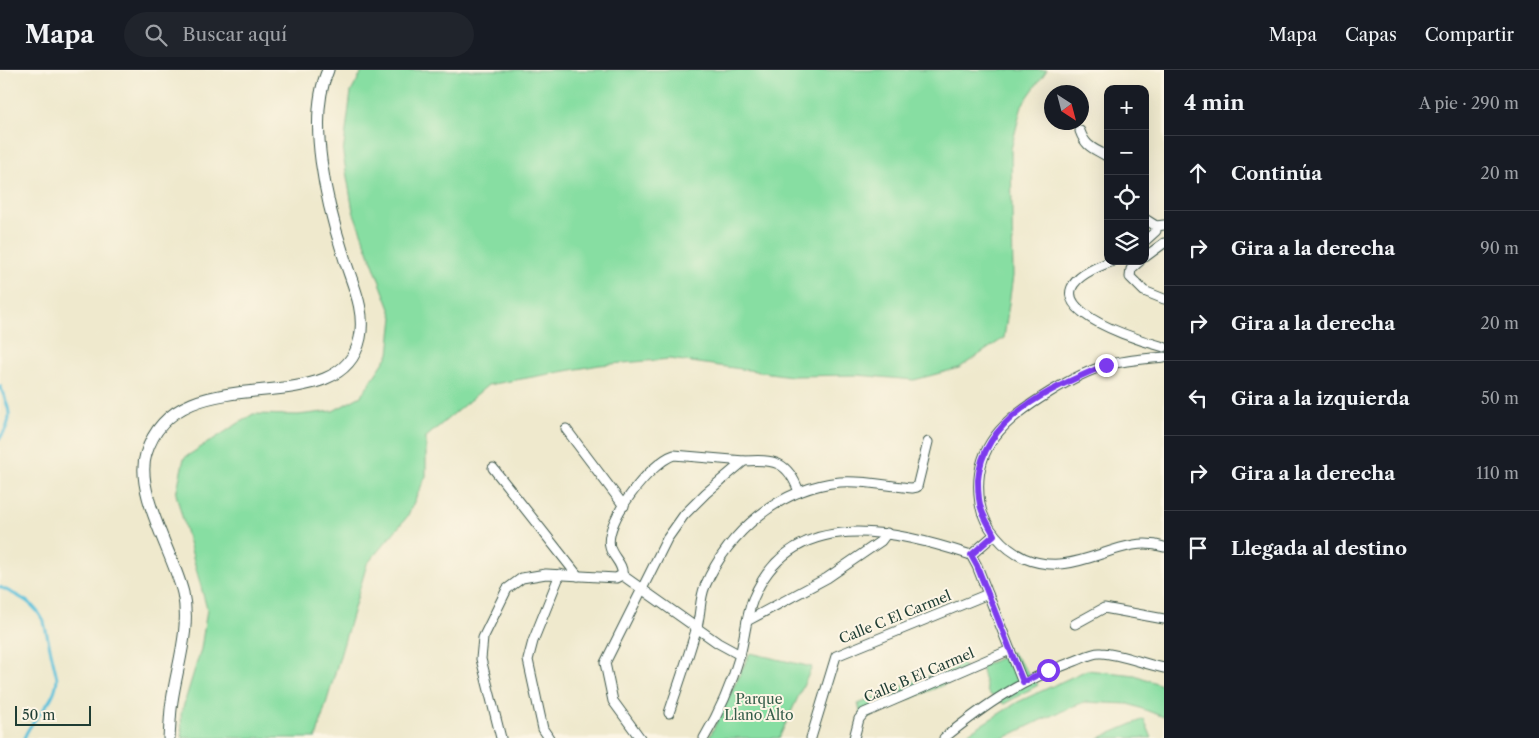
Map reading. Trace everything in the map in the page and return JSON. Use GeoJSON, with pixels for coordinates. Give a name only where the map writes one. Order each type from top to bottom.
{"type":"FeatureCollection","features":[{"type":"Feature","properties":{"kind":"street"},"geometry":{"type":"LineString","coordinates":[[169,738],[172,702],[186,623],[183,593],[156,519],[144,470],[146,454],[153,437],[160,425],[184,406],[232,393],[317,383],[334,376],[348,364],[360,340],[363,312],[327,200],[318,111],[324,79],[328,70]]}},
{"type":"Feature","properties":{"kind":"street"},"geometry":{"type":"LineString","coordinates":[[1080,131],[1084,142],[1089,148],[1104,155]]}},
{"type":"Feature","properties":{"kind":"street"},"geometry":{"type":"LineString","coordinates":[[1147,220],[1160,226],[1149,237]]}},
{"type":"Feature","properties":{"kind":"street"},"geometry":{"type":"LineString","coordinates":[[1149,254],[1164,243]]}},
{"type":"Feature","properties":{"kind":"street"},"geometry":{"type":"LineString","coordinates":[[1104,265],[1082,274],[1073,286],[1072,302],[1080,312],[1098,323],[1164,347]]}},
{"type":"Feature","properties":{"kind":"street"},"geometry":{"type":"LineString","coordinates":[[1136,265],[1132,269],[1130,277],[1144,291],[1164,299]]}},
{"type":"Feature","properties":{"kind":"street"},"geometry":{"type":"LineString","coordinates":[[1164,358],[1106,365],[1069,380],[1018,412],[1006,422],[988,445],[979,466],[978,488],[981,510],[994,535],[1024,557],[1045,564],[1065,565],[1139,545],[1164,547]]}},
{"type":"Feature","properties":{"kind":"street"},"geometry":{"type":"LineString","coordinates":[[566,429],[624,506]]}},
{"type":"Feature","properties":{"kind":"street"},"geometry":{"type":"LineString","coordinates":[[668,713],[697,628],[705,587],[721,556],[742,531],[770,506],[799,492],[841,482],[917,487],[928,442]]}},
{"type":"Feature","properties":{"kind":"street"},"geometry":{"type":"LineString","coordinates":[[622,575],[622,569],[610,548],[610,536],[624,506],[640,481],[666,457],[674,455],[774,462],[783,466],[794,477],[799,492]]}},
{"type":"Feature","properties":{"kind":"street"},"geometry":{"type":"LineString","coordinates":[[640,738],[613,701],[605,663],[667,539],[684,515],[720,479],[744,460]]}},
{"type":"Feature","properties":{"kind":"street"},"geometry":{"type":"LineString","coordinates":[[493,468],[578,576]]}},
{"type":"Feature","properties":{"kind":"street"},"geometry":{"type":"LineString","coordinates":[[704,738],[724,696],[740,655],[752,601],[764,575],[785,554],[819,537],[845,532],[888,533],[936,544],[971,555],[1023,682]]}},
{"type":"Feature","properties":{"kind":"street"},"geometry":{"type":"LineString","coordinates":[[747,621],[828,578],[881,541],[888,533]]}},
{"type":"Feature","properties":{"kind":"street"},"geometry":{"type":"LineString","coordinates":[[971,555],[994,535]]}},
{"type":"Feature","properties":{"kind":"street"},"geometry":{"type":"LineString","coordinates":[[501,738],[481,659],[483,638],[507,589],[522,578],[546,574],[616,578],[622,575]]}},
{"type":"Feature","properties":{"kind":"street"},"geometry":{"type":"LineString","coordinates":[[549,738],[544,729],[528,660],[533,641],[560,574]]}},
{"type":"Feature","properties":{"kind":"street"},"geometry":{"type":"LineString","coordinates":[[622,575],[718,643],[740,655]]}},
{"type":"Feature","properties":{"kind":"street","name":"Calle C El Carmel"},"geometry":{"type":"LineString","coordinates":[[811,738],[836,656],[988,594]]}},
{"type":"Feature","properties":{"kind":"street"},"geometry":{"type":"LineString","coordinates":[[1075,624],[1104,608],[1164,619]]}},
{"type":"Feature","properties":{"kind":"street","name":"Calle B El Carmel"},"geometry":{"type":"LineString","coordinates":[[854,738],[864,713],[1010,650]]}},
{"type":"Feature","properties":{"kind":"street"},"geometry":{"type":"LineString","coordinates":[[944,738],[992,700],[1023,682],[1048,670],[1098,652],[1164,668]]}},
{"type":"Feature","properties":{"kind":"green space"},"geometry":{"type":"Polygon","coordinates":[[[363,70],[1047,70],[1022,105],[1011,149],[1013,276],[1004,338],[959,368],[914,380],[857,375],[791,376],[670,359],[599,365],[488,385],[426,437],[426,476],[407,517],[367,564],[316,738],[182,738],[181,714],[201,649],[207,609],[176,494],[184,458],[253,414],[298,415],[333,411],[361,396],[389,354],[393,317],[353,211],[343,154],[351,92],[363,70]]]}},
{"type":"Feature","properties":{"kind":"green space"},"geometry":{"type":"Polygon","coordinates":[[[1012,652],[1038,685],[1004,704],[988,693],[981,667],[1012,652]]]}},
{"type":"Feature","properties":{"kind":"green space","name":"Parque Llano Alto"},"geometry":{"type":"Polygon","coordinates":[[[750,653],[812,667],[779,738],[709,738],[750,653]]]}},
{"type":"Feature","properties":{"kind":"green space"},"geometry":{"type":"Polygon","coordinates":[[[962,662],[969,674],[863,719],[858,704],[962,662]]]}},
{"type":"Feature","properties":{"kind":"green space"},"geometry":{"type":"Polygon","coordinates":[[[1087,670],[1135,675],[1164,686],[1164,717],[1129,704],[1084,702],[1004,738],[960,738],[1018,702],[1087,670]]]}},
{"type":"Feature","properties":{"kind":"green space"},"geometry":{"type":"Polygon","coordinates":[[[1144,719],[1152,738],[1099,738],[1144,719]]]}},
{"type":"Feature","properties":{"kind":"waterway"},"geometry":{"type":"LineString","coordinates":[[0,386],[9,412],[8,424],[0,438]]}},
{"type":"Feature","properties":{"kind":"waterway"},"geometry":{"type":"LineString","coordinates":[[0,587],[31,604],[40,615],[44,622],[57,678],[53,695],[24,738]]}},
{"type":"Feature","properties":{"kind":"route"},"geometry":{"type":"LineString","coordinates":[[1048,670],[1023,682],[971,555],[994,535],[981,510],[978,488],[979,466],[988,445],[1006,422],[1018,412],[1069,380],[1106,365]]}}]}
